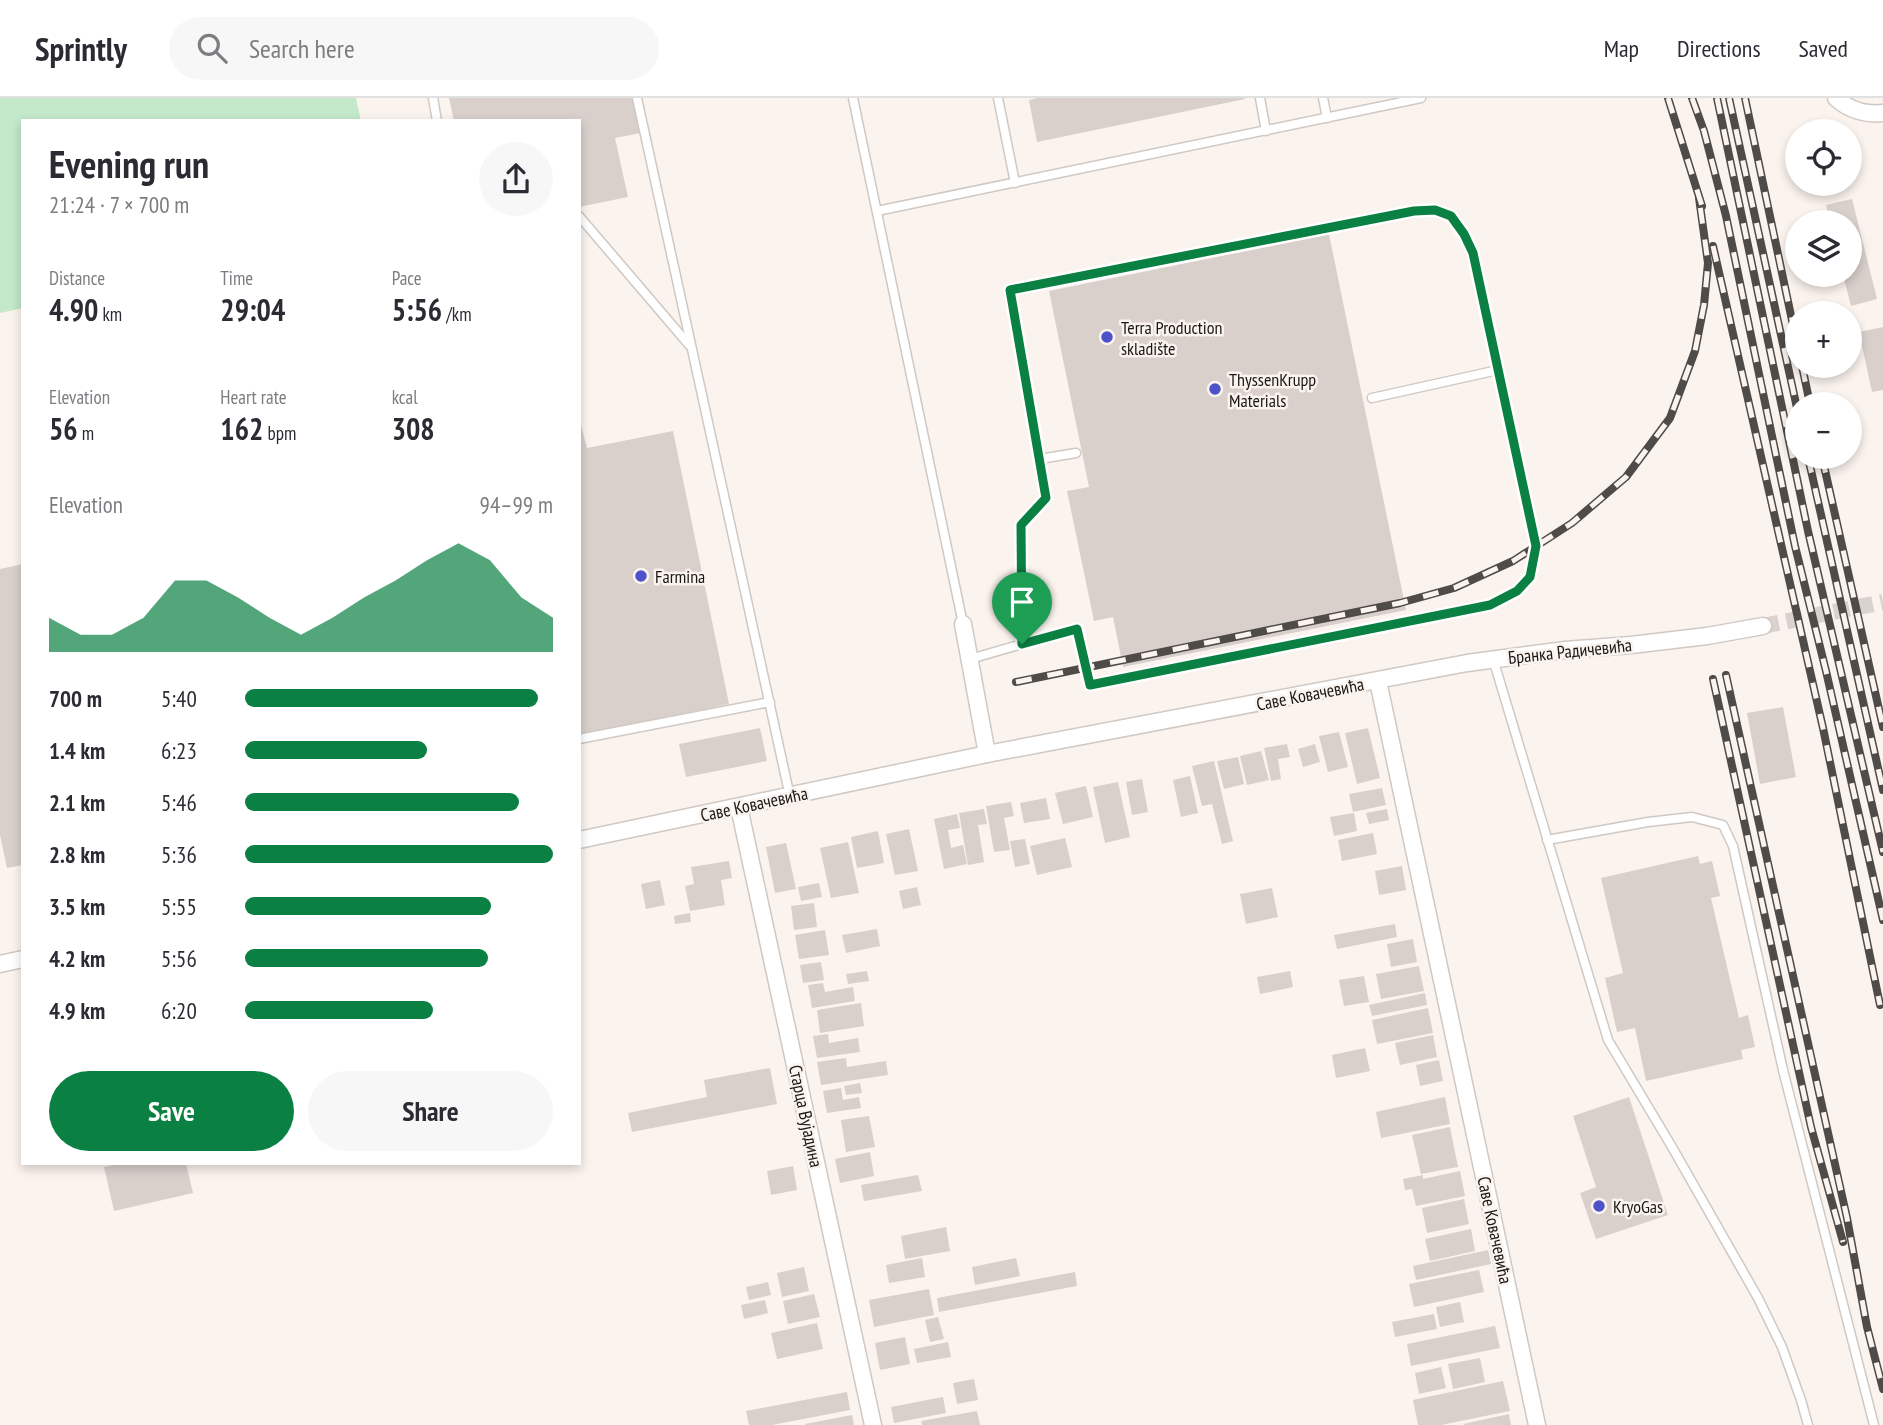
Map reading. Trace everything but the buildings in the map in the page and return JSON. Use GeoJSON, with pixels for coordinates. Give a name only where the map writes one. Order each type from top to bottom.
{"type":"FeatureCollection","features":[{"type":"Feature","properties":{"kind":"street"},"geometry":{"type":"LineString","coordinates":[[1836,98],[1843,105],[1857,111],[1883,113]]}},
{"type":"Feature","properties":{"kind":"street"},"geometry":{"type":"LineString","coordinates":[[963,624],[987,754]]}},
{"type":"Feature","properties":{"kind":"street","name":"Бранка Радичевића"},"geometry":{"type":"LineString","coordinates":[[1378,681],[1493,659],[1707,636],[1763,626]]}},
{"type":"Feature","properties":{"kind":"street","name":"Саве Ковачевића"},"geometry":{"type":"LineString","coordinates":[[581,840],[987,754],[1378,681],[1537,1425]]}},
{"type":"Feature","properties":{"kind":"street","name":"Старца Вујадина"},"geometry":{"type":"LineString","coordinates":[[739,807],[873,1425]]}},
{"type":"Feature","properties":{"kind":"street"},"geometry":{"type":"LineString","coordinates":[[0,964],[21,959]]}},
{"type":"Feature","properties":{"kind":"lane"},"geometry":{"type":"LineString","coordinates":[[433,98],[437,119]]}},
{"type":"Feature","properties":{"kind":"lane"},"geometry":{"type":"LineString","coordinates":[[637,98],[790,797]]}},
{"type":"Feature","properties":{"kind":"lane"},"geometry":{"type":"LineString","coordinates":[[853,98],[963,624]]}},
{"type":"Feature","properties":{"kind":"lane"},"geometry":{"type":"LineString","coordinates":[[998,98],[1015,183]]}},
{"type":"Feature","properties":{"kind":"lane"},"geometry":{"type":"LineString","coordinates":[[1259,98],[1266,131]]}},
{"type":"Feature","properties":{"kind":"lane"},"geometry":{"type":"LineString","coordinates":[[1323,98],[1327,118]]}},
{"type":"Feature","properties":{"kind":"lane"},"geometry":{"type":"LineString","coordinates":[[877,211],[1421,98]]}},
{"type":"Feature","properties":{"kind":"lane"},"geometry":{"type":"LineString","coordinates":[[970,659],[1077,629],[1090,685],[1490,605],[1517,591],[1530,577],[1536,546],[1473,253],[1451,216],[1435,210],[1414,211],[1010,290],[1046,498],[1021,525],[1022,644]]}},
{"type":"Feature","properties":{"kind":"lane"},"geometry":{"type":"LineString","coordinates":[[581,218],[692,348]]}},
{"type":"Feature","properties":{"kind":"lane"},"geometry":{"type":"LineString","coordinates":[[1372,398],[1498,370]]}},
{"type":"Feature","properties":{"kind":"lane"},"geometry":{"type":"LineString","coordinates":[[1040,459],[1076,453]]}},
{"type":"Feature","properties":{"kind":"lane"},"geometry":{"type":"LineString","coordinates":[[1493,659],[1608,1040],[1758,1298],[1782,1347],[1808,1425]]}},
{"type":"Feature","properties":{"kind":"lane"},"geometry":{"type":"LineString","coordinates":[[581,739],[770,702]]}},
{"type":"Feature","properties":{"kind":"lane"},"geometry":{"type":"LineString","coordinates":[[1547,840],[1692,817],[1723,825],[1733,846],[1783,1070],[1874,1425]]}},
{"type":"Feature","properties":{"kind":"green space"},"geometry":{"type":"Polygon","coordinates":[[[0,98],[356,98],[361,119],[21,119],[21,308],[0,313],[0,98]]]}},
{"type":"Feature","properties":{"kind":"tunnel"},"geometry":{"type":"LineString","coordinates":[[1763,626],[1883,602]]}},
{"type":"Feature","properties":{"kind":"railway"},"geometry":{"type":"LineString","coordinates":[[1668,98],[1702,206]]}},
{"type":"Feature","properties":{"kind":"railway"},"geometry":{"type":"LineString","coordinates":[[1692,98],[1704,131],[1726,216],[1795,546],[1883,920]]}},
{"type":"Feature","properties":{"kind":"railway"},"geometry":{"type":"LineString","coordinates":[[1717,98],[1808,531],[1883,852]]}},
{"type":"Feature","properties":{"kind":"railway"},"geometry":{"type":"LineString","coordinates":[[1729,98],[1793,392]]}},
{"type":"Feature","properties":{"kind":"railway"},"geometry":{"type":"LineString","coordinates":[[1745,98],[1788,301]]}},
{"type":"Feature","properties":{"kind":"railway"},"geometry":{"type":"LineString","coordinates":[[1016,682],[1400,603],[1454,588],[1513,561],[1572,523],[1626,477],[1670,418],[1695,351],[1704,305],[1708,263],[1699,198]]}},
{"type":"Feature","properties":{"kind":"railway"},"geometry":{"type":"LineString","coordinates":[[1713,246],[1823,728],[1880,1005]]}},
{"type":"Feature","properties":{"kind":"railway"},"geometry":{"type":"LineString","coordinates":[[1805,378],[1807,392]]}},
{"type":"Feature","properties":{"kind":"railway"},"geometry":{"type":"LineString","coordinates":[[1811,469],[1883,790]]}},
{"type":"Feature","properties":{"kind":"railway"},"geometry":{"type":"LineString","coordinates":[[1825,469],[1883,727]]}},
{"type":"Feature","properties":{"kind":"railway"},"geometry":{"type":"LineString","coordinates":[[1726,675],[1847,1218],[1867,1327],[1883,1389]]}},
{"type":"Feature","properties":{"kind":"railway"},"geometry":{"type":"LineString","coordinates":[[1713,679],[1811,1127],[1843,1242]]}},
{"type":"Feature","properties":{"kind":"place","name":"Terra Production skladište"},"geometry":{"type":"Point","coordinates":[1107,337]}},
{"type":"Feature","properties":{"kind":"place","name":"ThyssenKrupp Materials"},"geometry":{"type":"Point","coordinates":[1215,389]}},
{"type":"Feature","properties":{"kind":"place","name":"Farmina"},"geometry":{"type":"Point","coordinates":[641,576]}},
{"type":"Feature","properties":{"kind":"place","name":"KryoGas"},"geometry":{"type":"Point","coordinates":[1599,1206]}},
{"type":"Feature","properties":{"kind":"route"},"geometry":{"type":"LineString","coordinates":[[1435,210],[1451,216],[1473,253],[1536,546],[1530,577],[1517,591],[1490,605],[1090,685],[1077,629],[1022,644],[1021,525],[1046,498],[1010,290],[1414,211],[1435,210]]}}]}
